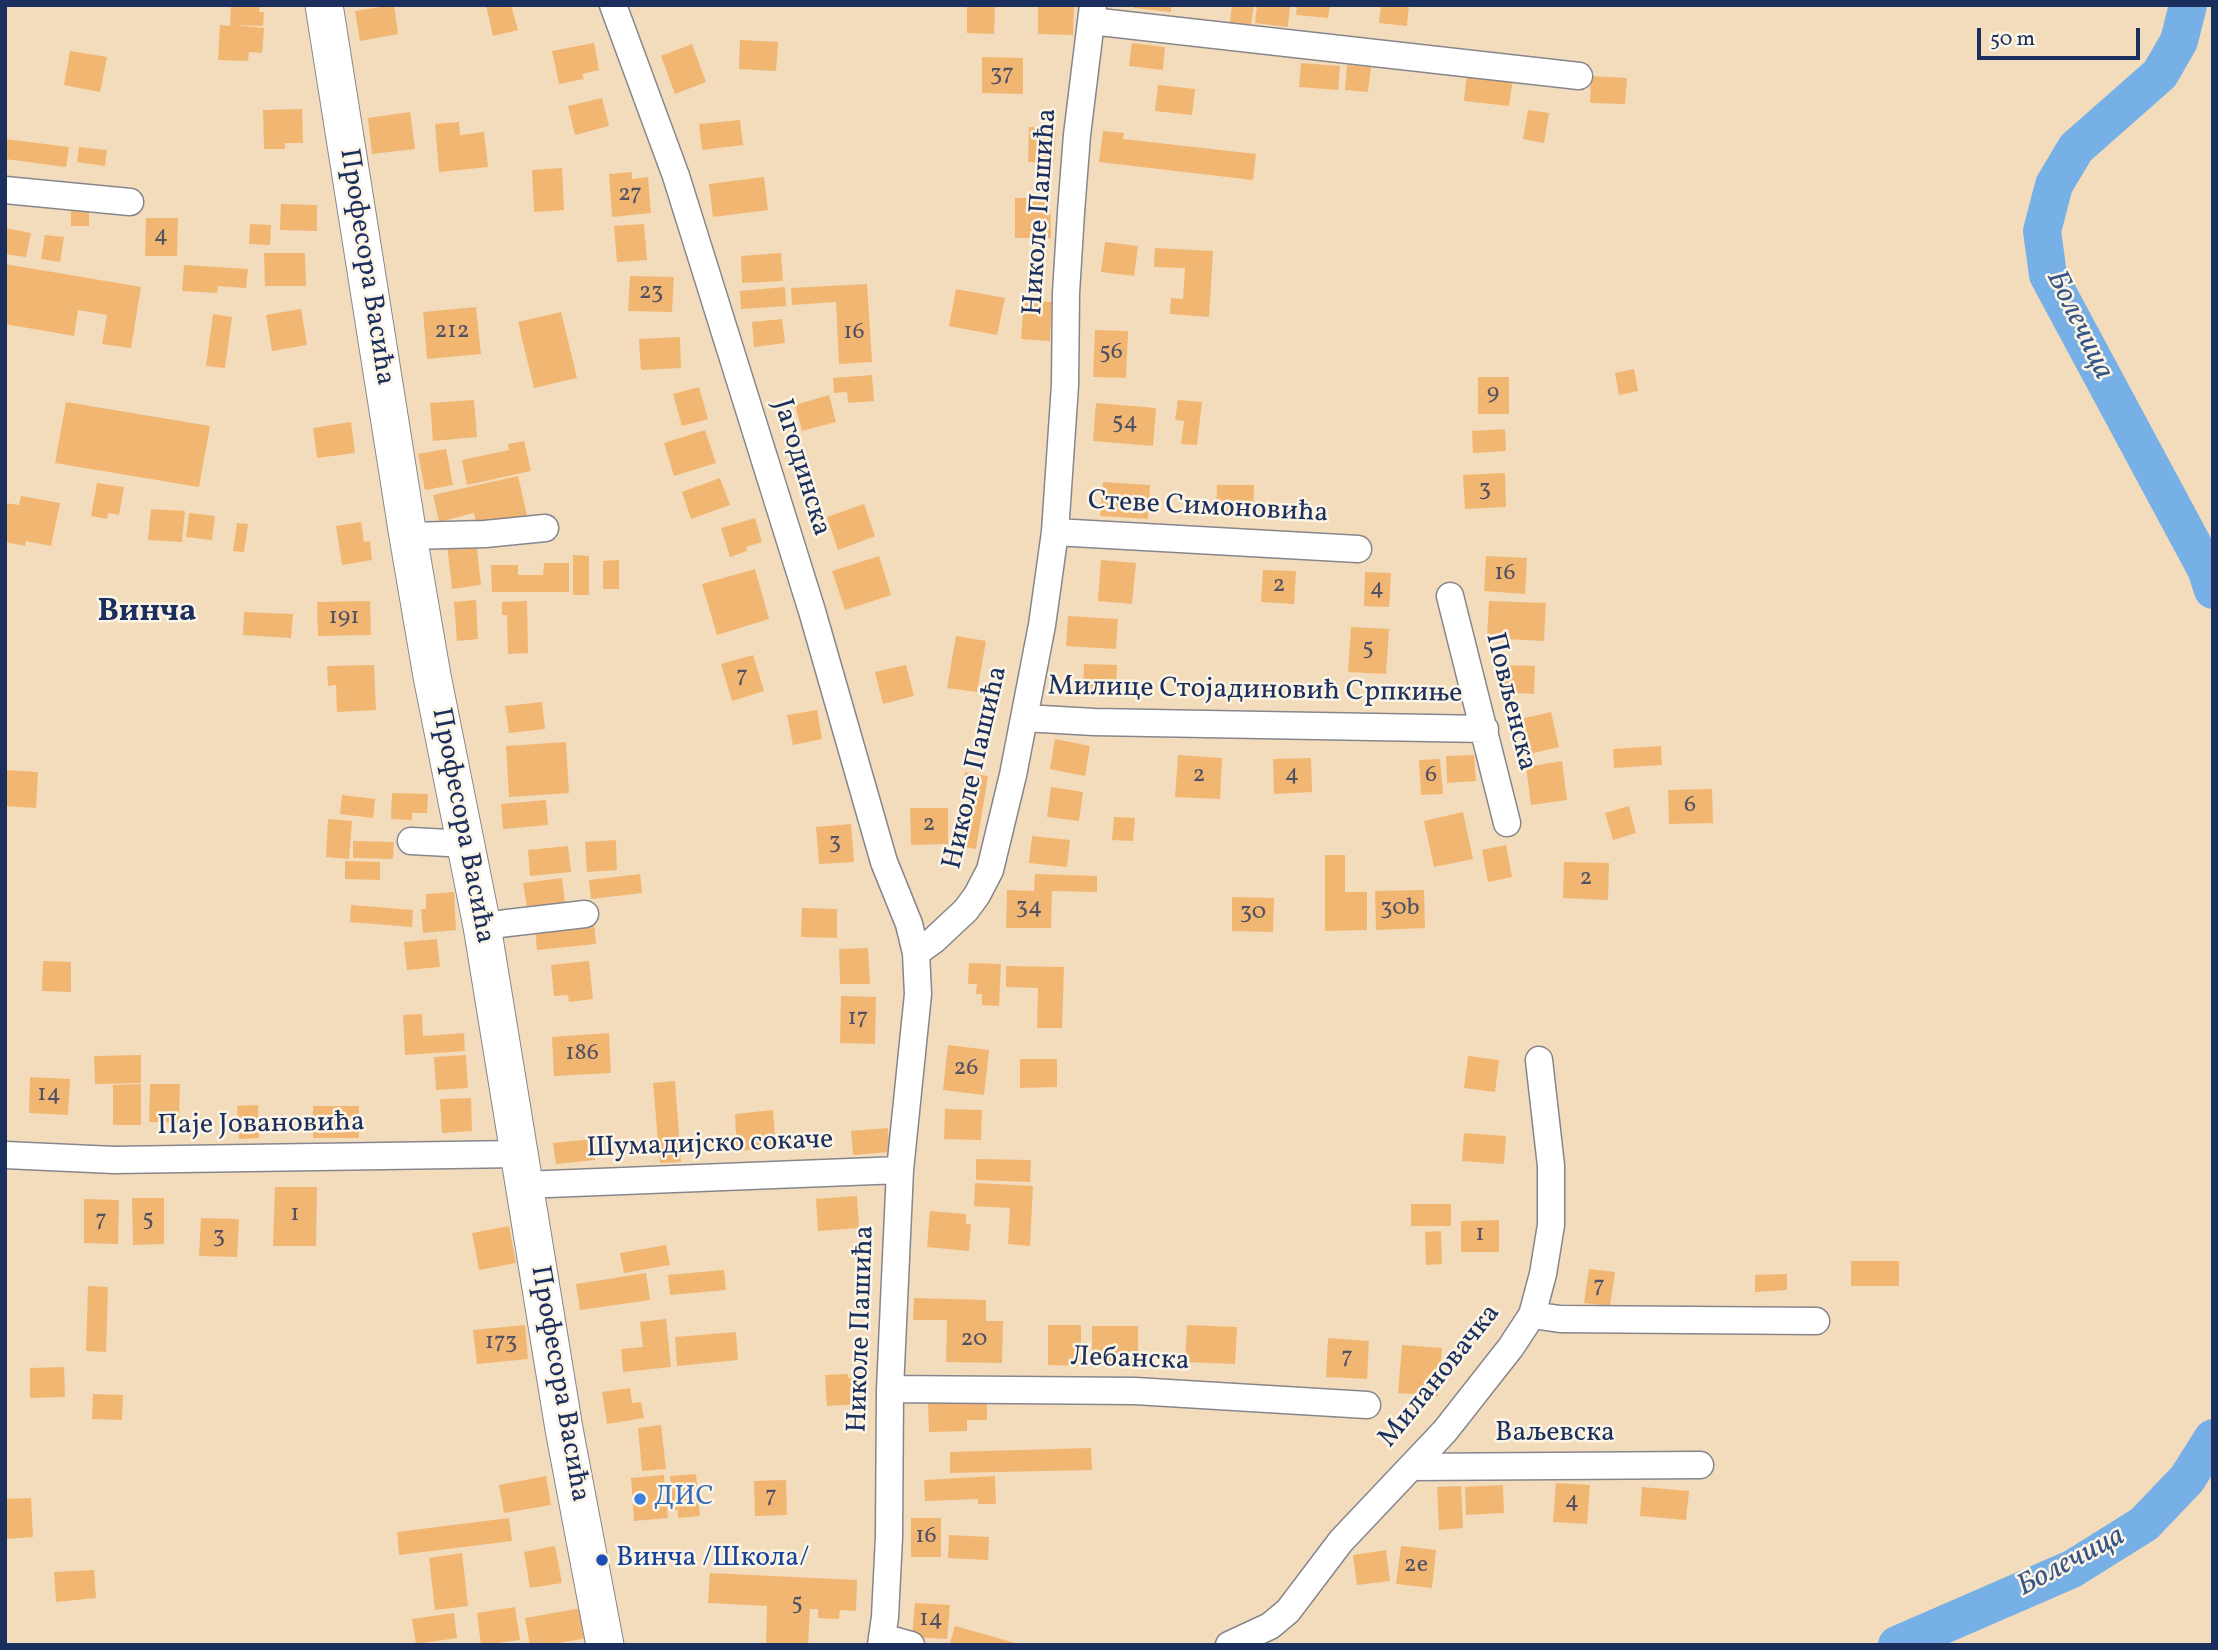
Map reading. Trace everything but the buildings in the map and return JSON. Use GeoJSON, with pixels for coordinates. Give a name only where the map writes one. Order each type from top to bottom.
{"type":"FeatureCollection","features":[{"type":"Feature","properties":{"kind":"street","name":"Професора Васића"},"geometry":{"type":"LineString","coordinates":[[324,5],[408,536],[432,676],[482,926],[564,1429],[605,1645]]}},
{"type":"Feature","properties":{"kind":"street","name":"Јагодинска"},"geometry":{"type":"LineString","coordinates":[[613,5],[680,189],[812,611],[884,862],[909,924],[916,953]]}},
{"type":"Feature","properties":{"kind":"street"},"geometry":{"type":"LineString","coordinates":[[1092,13],[1579,76]]}},
{"type":"Feature","properties":{"kind":"street","name":"Николе Пашића"},"geometry":{"type":"LineString","coordinates":[[882,1641],[890,1537],[890,1389],[901,1170],[918,994],[916,953],[966,910],[990,870],[1042,625],[1055,532],[1065,384],[1066,293],[1071,212],[1077,135],[1092,13]]}},
{"type":"Feature","properties":{"kind":"street"},"geometry":{"type":"LineString","coordinates":[[5,190],[130,202]]}},
{"type":"Feature","properties":{"kind":"street"},"geometry":{"type":"LineString","coordinates":[[408,536],[485,534],[545,528]]}},
{"type":"Feature","properties":{"kind":"street","name":"Стеве Симоновића"},"geometry":{"type":"LineString","coordinates":[[1055,532],[1358,549]]}},
{"type":"Feature","properties":{"kind":"street","name":"Повљенска"},"geometry":{"type":"LineString","coordinates":[[1450,596],[1507,823]]}},
{"type":"Feature","properties":{"kind":"street","name":"Милице Стојадиновић Српкиње"},"geometry":{"type":"LineString","coordinates":[[1024,718],[1094,722],[1485,729]]}},
{"type":"Feature","properties":{"kind":"street"},"geometry":{"type":"LineString","coordinates":[[411,841],[467,844]]}},
{"type":"Feature","properties":{"kind":"street"},"geometry":{"type":"LineString","coordinates":[[482,926],[585,914]]}},
{"type":"Feature","properties":{"kind":"street"},"geometry":{"type":"LineString","coordinates":[[1532,1315],[1544,1274],[1551,1225],[1551,1166],[1539,1060]]}},
{"type":"Feature","properties":{"kind":"street","name":"Паје Јовановића"},"geometry":{"type":"LineString","coordinates":[[5,1156],[520,1169]]}},
{"type":"Feature","properties":{"kind":"street","name":"Шумадијско сокаче"},"geometry":{"type":"LineString","coordinates":[[520,1169],[901,1170]]}},
{"type":"Feature","properties":{"kind":"street","name":"Милановачка"},"geometry":{"type":"LineString","coordinates":[[1229,1645],[1270,1626],[1288,1611],[1341,1541],[1453,1420],[1511,1347],[1532,1315],[1560,1319],[1815,1321]]}},
{"type":"Feature","properties":{"kind":"street","name":"Лебанска"},"geometry":{"type":"LineString","coordinates":[[890,1389],[1135,1391],[1367,1405]]}},
{"type":"Feature","properties":{"kind":"street","name":"Ваљевска"},"geometry":{"type":"LineString","coordinates":[[1411,1467],[1700,1465]]}},
{"type":"Feature","properties":{"kind":"street"},"geometry":{"type":"LineString","coordinates":[[882,1641],[911,1645]]}},
{"type":"Feature","properties":{"kind":"waterway","name":"Болечица"},"geometry":{"type":"LineString","coordinates":[[2188,5],[2179,41],[2160,74],[2076,148],[2054,185],[2042,231],[2048,275],[2206,569],[2213,590]]}},
{"type":"Feature","properties":{"kind":"waterway","name":"Болечица"},"geometry":{"type":"LineString","coordinates":[[1897,1645],[2072,1569],[2144,1524],[2187,1479],[2213,1438]]}},
{"type":"Feature","properties":{"kind":"place","name":"ДИС"},"geometry":{"type":"Point","coordinates":[640,1499]}},
{"type":"Feature","properties":{"kind":"place","name":"Винча /Школа/"},"geometry":{"type":"Point","coordinates":[602,1560]}},
{"type":"Feature","properties":{"kind":"district","name":"Винча"},"geometry":{"type":"Point","coordinates":[147,614]}}]}
